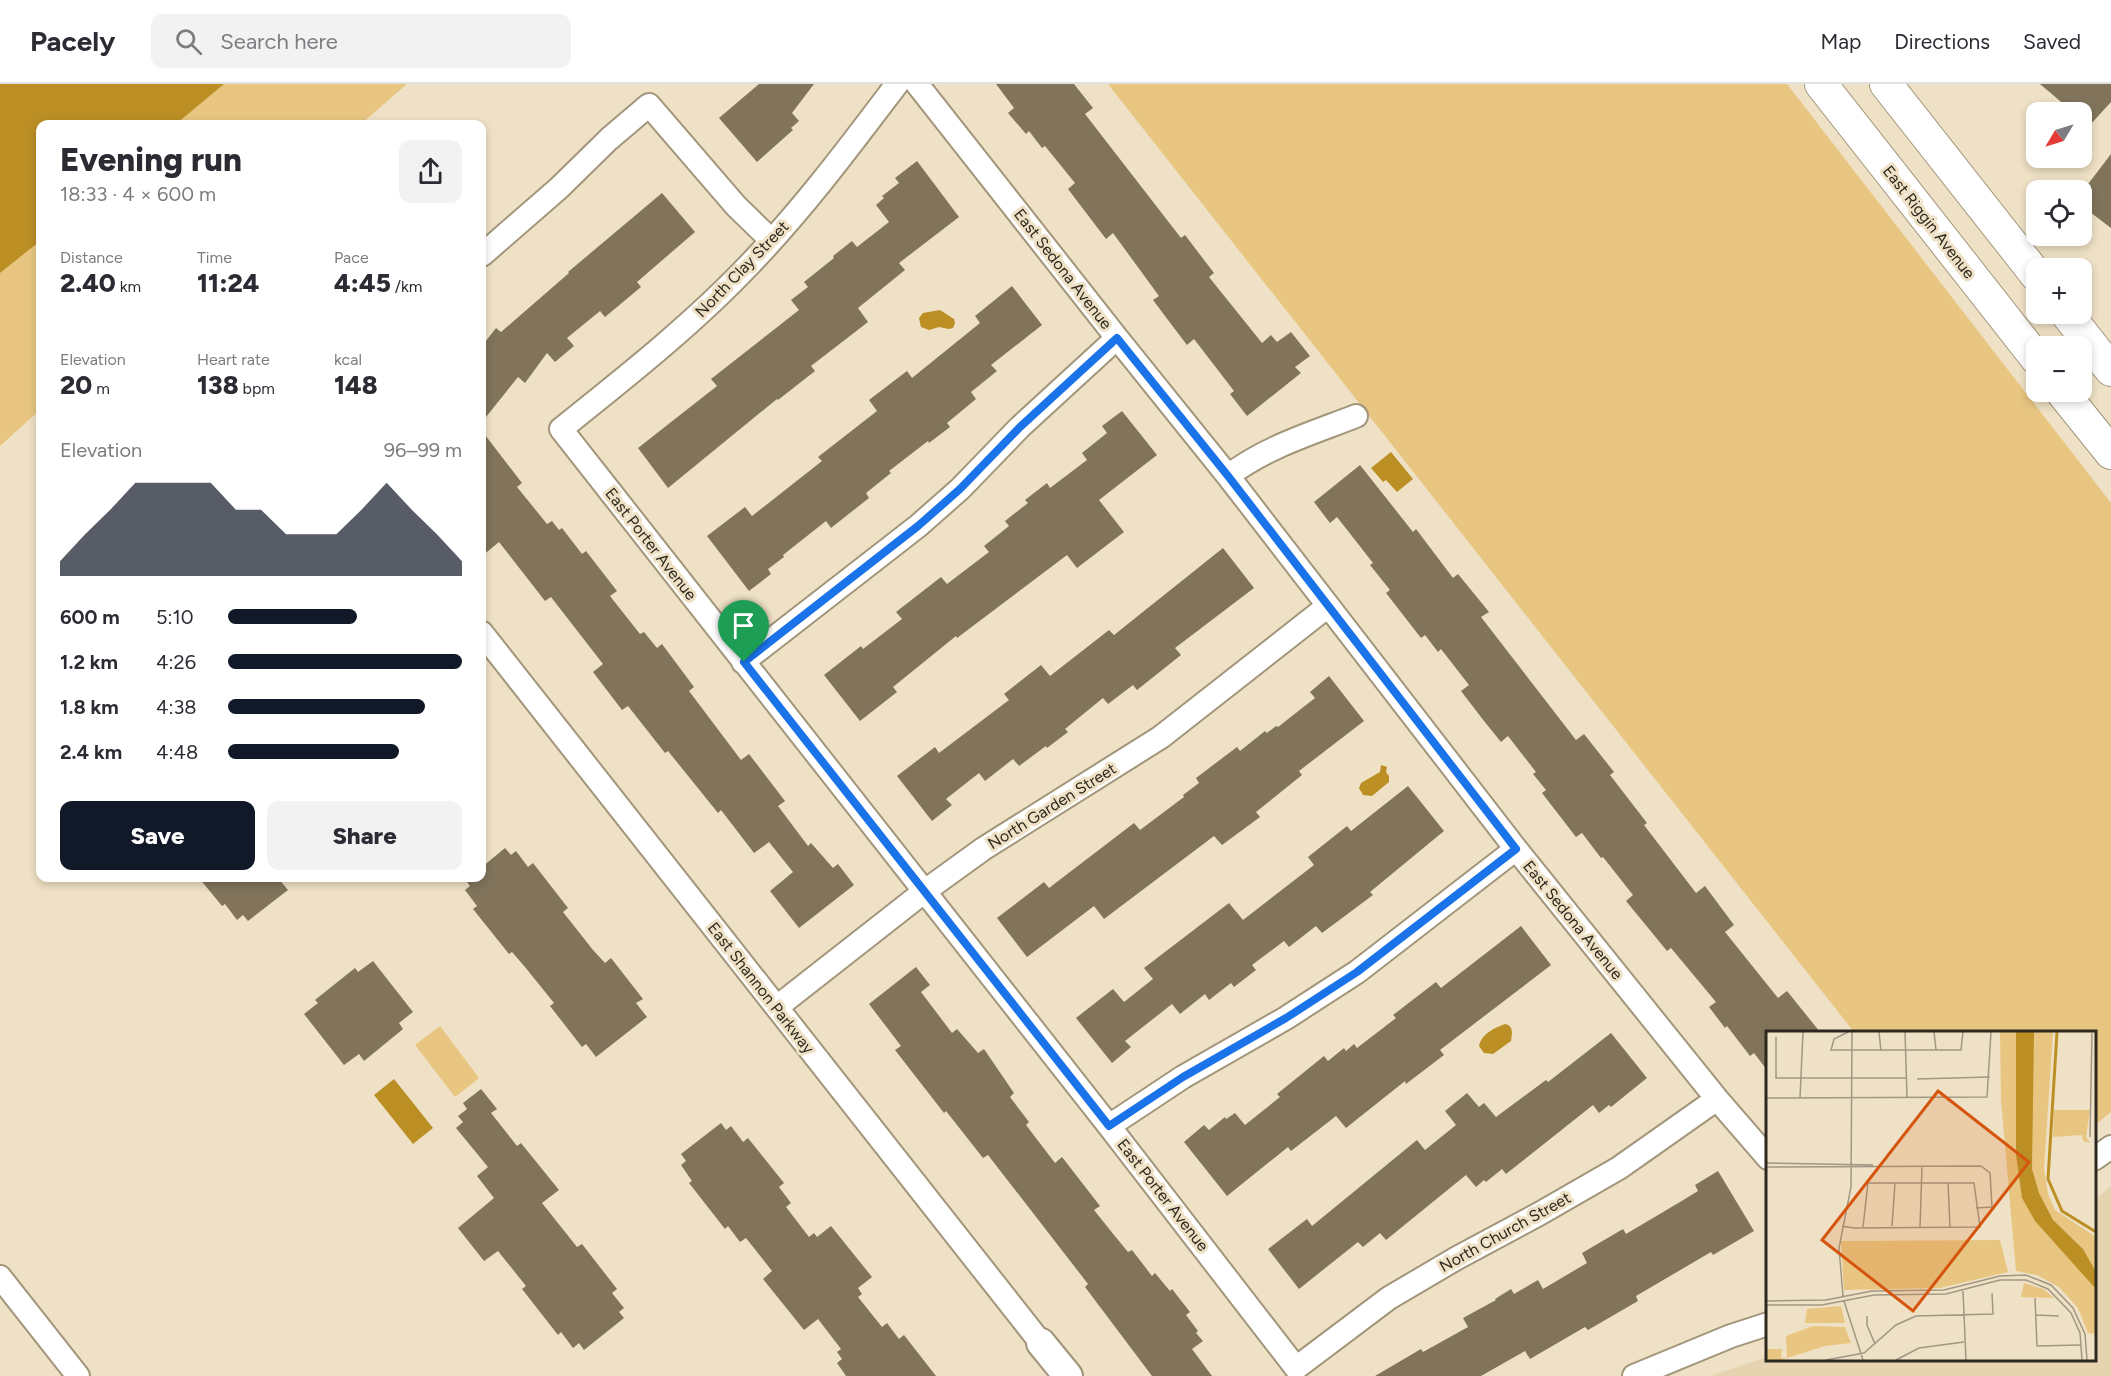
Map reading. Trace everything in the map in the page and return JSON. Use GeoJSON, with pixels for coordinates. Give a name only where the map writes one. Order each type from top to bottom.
{"type":"FeatureCollection","features":[{"type":"Feature","properties":{"kind":"main road","name":"East Riggin Avenue"},"geometry":{"type":"LineString","coordinates":[[1821,84],[2026,345]]}},
{"type":"Feature","properties":{"kind":"main road"},"geometry":{"type":"LineString","coordinates":[[1886,84],[2026,262]]}},
{"type":"Feature","properties":{"kind":"main road"},"geometry":{"type":"LineString","coordinates":[[2075,324],[2111,370]]}},
{"type":"Feature","properties":{"kind":"main road"},"geometry":{"type":"LineString","coordinates":[[2070,402],[2111,453]]}},
{"type":"Feature","properties":{"kind":"street","name":"North Clay Street"},"geometry":{"type":"LineString","coordinates":[[561,429],[661,349],[722,293],[819,186],[897,84]]}},
{"type":"Feature","properties":{"kind":"street","name":"East Sedona Avenue"},"geometry":{"type":"LineString","coordinates":[[917,84],[1228,476],[1516,849],[1766,1157]]}},
{"type":"Feature","properties":{"kind":"street"},"geometry":{"type":"LineString","coordinates":[[486,252],[560,188],[609,139],[649,105],[736,206],[771,240]]}},
{"type":"Feature","properties":{"kind":"street"},"geometry":{"type":"LineString","coordinates":[[744,662],[918,526],[967,482],[1020,427],[1117,338]]}},
{"type":"Feature","properties":{"kind":"street"},"geometry":{"type":"LineString","coordinates":[[1228,476],[1249,460],[1272,448],[1356,416]]}},
{"type":"Feature","properties":{"kind":"street","name":"East Porter Avenue"},"geometry":{"type":"LineString","coordinates":[[561,429],[1109,1126],[1296,1368]]}},
{"type":"Feature","properties":{"kind":"street","name":"North Garden Street"},"geometry":{"type":"LineString","coordinates":[[777,1007],[925,891],[1032,817],[1161,736],[1328,606]]}},
{"type":"Feature","properties":{"kind":"street","name":"East Shannon Parkway"},"geometry":{"type":"LineString","coordinates":[[486,638],[1068,1376]]}},
{"type":"Feature","properties":{"kind":"street"},"geometry":{"type":"LineString","coordinates":[[1109,1126],[1192,1071],[1296,1012],[1357,972],[1516,849]]}},
{"type":"Feature","properties":{"kind":"street","name":"North Church Street"},"geometry":{"type":"LineString","coordinates":[[1296,1368],[1389,1298],[1619,1168],[1717,1099]]}},
{"type":"Feature","properties":{"kind":"street"},"geometry":{"type":"LineString","coordinates":[[2096,1158],[2111,1147]]}},
{"type":"Feature","properties":{"kind":"street"},"geometry":{"type":"LineString","coordinates":[[0,1277],[78,1376]]}},
{"type":"Feature","properties":{"kind":"street"},"geometry":{"type":"LineString","coordinates":[[1634,1376],[1721,1340],[1766,1324]]}},
{"type":"Feature","properties":{"kind":"street","name":"East Shannon Parkway"},"geometry":{"type":"LineString","coordinates":[[1041,1343],[1060,1376]]}},
{"type":"Feature","properties":{"kind":"shaded area"},"geometry":{"type":"Polygon","coordinates":[[[0,84],[407,84],[366,120],[36,120],[36,414],[0,446],[0,84]]]}},
{"type":"Feature","properties":{"kind":"shaded area"},"geometry":{"type":"Polygon","coordinates":[[[0,84],[224,84],[181,120],[36,120],[36,244],[0,273],[0,84]]]}},
{"type":"Feature","properties":{"kind":"shaded area"},"geometry":{"type":"Polygon","coordinates":[[[1108,84],[1787,84],[2026,393],[2026,402],[2033,402],[2111,503],[2111,1112],[2096,1124],[2096,1031],[1853,1031],[1108,84]]]}},
{"type":"Feature","properties":{"kind":"shaded area"},"geometry":{"type":"Polygon","coordinates":[[[940,310],[954,319],[953,328],[939,327],[929,330],[921,327],[919,318],[923,313],[940,310]]]}},
{"type":"Feature","properties":{"kind":"shaded area"},"geometry":{"type":"Polygon","coordinates":[[[1391,452],[1413,479],[1397,492],[1386,480],[1383,482],[1371,468],[1391,452]]]}},
{"type":"Feature","properties":{"kind":"shaded area"},"geometry":{"type":"Polygon","coordinates":[[[1381,765],[1387,767],[1389,782],[1372,796],[1363,795],[1359,788],[1361,783],[1380,772],[1381,765]]]}},
{"type":"Feature","properties":{"kind":"shaded area"},"geometry":{"type":"Polygon","coordinates":[[[1505,1024],[1511,1028],[1511,1041],[1493,1054],[1484,1053],[1479,1046],[1483,1038],[1489,1032],[1505,1024]]]}},
{"type":"Feature","properties":{"kind":"shaded area"},"geometry":{"type":"Polygon","coordinates":[[[440,1026],[479,1078],[455,1097],[415,1045],[440,1026]]]}},
{"type":"Feature","properties":{"kind":"shaded area"},"geometry":{"type":"Polygon","coordinates":[[[394,1079],[433,1128],[413,1144],[374,1095],[394,1079]]]}},
{"type":"Feature","properties":{"kind":"shaded area"},"geometry":{"type":"Polygon","coordinates":[[[2111,1186],[2111,1376],[1710,1376],[1766,1357],[1766,1361],[2096,1361],[2096,1198],[2111,1186]]]}},
{"type":"Feature","properties":{"kind":"building"},"geometry":{"type":"Polygon","coordinates":[[[759,84],[814,84],[792,113],[799,121],[791,128],[793,130],[757,162],[719,118],[759,84]]]}},
{"type":"Feature","properties":{"kind":"building"},"geometry":{"type":"Polygon","coordinates":[[[996,84],[1074,84],[1093,108],[1085,114],[1181,238],[1185,235],[1214,273],[1209,277],[1262,343],[1271,335],[1277,342],[1291,332],[1310,356],[1295,367],[1301,373],[1247,416],[1230,394],[1234,391],[1194,339],[1187,345],[1153,300],[1159,296],[1113,233],[1106,239],[1068,189],[1075,183],[1045,146],[1042,148],[1029,131],[1026,134],[1008,113],[1014,108],[996,84]]]}},
{"type":"Feature","properties":{"kind":"building"},"geometry":{"type":"Polygon","coordinates":[[[2040,84],[2111,84],[2111,102],[2092,123],[2092,102],[2061,102],[2040,84]]]}},
{"type":"Feature","properties":{"kind":"building"},"geometry":{"type":"Polygon","coordinates":[[[2111,154],[2111,228],[2092,214],[2091,180],[2111,154]]]}},
{"type":"Feature","properties":{"kind":"building"},"geometry":{"type":"Polygon","coordinates":[[[917,161],[959,217],[899,263],[905,270],[858,308],[868,322],[811,366],[815,371],[668,488],[638,448],[717,386],[711,379],[799,310],[791,300],[808,287],[804,282],[852,241],[857,247],[889,222],[876,205],[884,198],[882,196],[899,183],[895,178],[917,161]]]}},
{"type":"Feature","properties":{"kind":"building"},"geometry":{"type":"Polygon","coordinates":[[[662,193],[695,232],[637,282],[641,287],[605,317],[600,311],[567,338],[574,346],[555,362],[547,353],[525,383],[518,377],[486,417],[486,341],[496,328],[501,332],[662,193]]]}},
{"type":"Feature","properties":{"kind":"building"},"geometry":{"type":"Polygon","coordinates":[[[1012,286],[1042,325],[991,365],[997,371],[971,392],[976,399],[947,423],[950,427],[889,471],[891,473],[866,493],[869,498],[831,528],[826,521],[783,555],[784,557],[768,569],[771,574],[749,591],[707,536],[745,507],[752,516],[822,461],[818,457],[877,411],[869,400],[907,371],[912,378],[980,323],[975,316],[1012,286]]]}},
{"type":"Feature","properties":{"kind":"building"},"geometry":{"type":"Polygon","coordinates":[[[1122,411],[1157,455],[1099,500],[1124,532],[1077,568],[1067,555],[957,638],[956,636],[893,687],[897,692],[860,721],[824,675],[861,646],[863,649],[902,619],[896,612],[941,577],[947,584],[989,552],[984,546],[1009,526],[1005,521],[1028,503],[1025,500],[1047,483],[1050,488],[1087,460],[1082,453],[1107,433],[1102,426],[1122,411]]]}},
{"type":"Feature","properties":{"kind":"building"},"geometry":{"type":"Polygon","coordinates":[[[486,436],[522,483],[517,487],[547,524],[552,521],[559,530],[562,528],[582,554],[586,551],[617,591],[610,596],[640,634],[644,632],[657,648],[662,644],[694,687],[689,691],[741,760],[749,754],[785,801],[778,806],[808,846],[811,843],[833,868],[838,864],[854,885],[799,928],[770,891],[793,872],[769,842],[754,853],[721,810],[718,813],[668,751],[665,753],[628,706],[622,710],[593,672],[603,664],[551,597],[545,601],[499,542],[486,553],[486,436]]]}},
{"type":"Feature","properties":{"kind":"building"},"geometry":{"type":"Polygon","coordinates":[[[1360,465],[1413,532],[1416,529],[1453,578],[1458,574],[1489,612],[1481,617],[1576,740],[1584,734],[1614,772],[1610,775],[1647,823],[1644,825],[1696,893],[1705,886],[1734,925],[1725,932],[1778,998],[1787,991],[1819,1031],[1766,1031],[1766,1069],[1754,1053],[1750,1056],[1709,1007],[1716,1002],[1671,948],[1667,951],[1626,901],[1633,895],[1603,857],[1601,858],[1582,833],[1576,837],[1542,793],[1546,790],[1533,774],[1536,772],[1508,736],[1501,742],[1461,691],[1469,685],[1441,649],[1438,652],[1425,635],[1421,638],[1386,593],[1390,590],[1370,565],[1373,563],[1337,517],[1330,523],[1314,502],[1360,465]]]}},
{"type":"Feature","properties":{"kind":"building"},"geometry":{"type":"Polygon","coordinates":[[[1223,548],[1254,588],[1175,648],[1181,655],[1137,690],[1133,685],[1108,704],[1103,698],[1065,729],[1068,732],[1019,766],[1013,759],[985,781],[979,773],[946,799],[952,805],[932,821],[897,776],[935,747],[939,753],[1009,700],[1004,694],[1041,665],[1050,676],[1109,630],[1114,635],[1223,548]]]}},
{"type":"Feature","properties":{"kind":"building"},"geometry":{"type":"Polygon","coordinates":[[[1329,676],[1364,721],[1299,771],[1302,775],[1256,812],[1260,817],[1222,845],[1214,836],[1104,919],[1094,906],[1027,957],[997,918],[1044,882],[1049,888],[1134,823],[1140,830],[1184,797],[1183,795],[1199,783],[1196,778],[1237,747],[1240,751],[1265,731],[1267,733],[1276,726],[1278,727],[1315,698],[1310,692],[1329,676]]]}},
{"type":"Feature","properties":{"kind":"building"},"geometry":{"type":"Polygon","coordinates":[[[1408,786],[1444,831],[1370,892],[1373,895],[1322,933],[1316,926],[1289,947],[1284,941],[1252,965],[1256,970],[1234,987],[1231,983],[1209,1000],[1205,994],[1180,1014],[1172,1004],[1125,1041],[1131,1047],[1112,1063],[1076,1018],[1113,989],[1124,1002],[1153,979],[1144,968],[1229,903],[1243,920],[1314,865],[1308,857],[1347,826],[1351,831],[1408,786]]]}},
{"type":"Feature","properties":{"kind":"building"},"geometry":{"type":"Polygon","coordinates":[[[505,848],[511,855],[516,851],[528,867],[533,863],[568,908],[563,912],[593,950],[605,963],[611,958],[643,999],[636,1003],[647,1017],[596,1057],[586,1044],[582,1047],[550,1006],[554,1003],[512,952],[509,954],[473,909],[477,906],[465,890],[470,886],[467,882],[486,882],[486,864],[505,848]]]}},
{"type":"Feature","properties":{"kind":"building"},"geometry":{"type":"Polygon","coordinates":[[[202,882],[281,882],[288,890],[248,921],[243,915],[237,920],[225,904],[222,906],[202,882]]]}},
{"type":"Feature","properties":{"kind":"building"},"geometry":{"type":"Polygon","coordinates":[[[1521,926],[1551,965],[1440,1050],[1444,1055],[1406,1084],[1405,1081],[1346,1128],[1336,1116],[1291,1151],[1288,1147],[1227,1196],[1184,1142],[1204,1125],[1209,1130],[1225,1117],[1226,1119],[1235,1113],[1245,1125],[1280,1097],[1277,1094],[1324,1056],[1328,1061],[1344,1048],[1346,1051],[1354,1044],[1357,1048],[1396,1018],[1393,1015],[1436,982],[1441,988],[1521,926]]]}},
{"type":"Feature","properties":{"kind":"building"},"geometry":{"type":"Polygon","coordinates":[[[373,961],[413,1012],[399,1023],[403,1029],[364,1061],[359,1054],[344,1065],[304,1014],[318,1003],[315,1000],[355,968],[358,972],[373,961]]]}},
{"type":"Feature","properties":{"kind":"building"},"geometry":{"type":"Polygon","coordinates":[[[916,967],[930,985],[921,992],[952,1033],[957,1029],[978,1053],[984,1049],[1014,1093],[1010,1097],[1029,1122],[1026,1125],[1055,1163],[1062,1157],[1100,1206],[1094,1210],[1128,1252],[1132,1250],[1152,1276],[1155,1273],[1170,1291],[1172,1289],[1190,1312],[1186,1315],[1203,1341],[1192,1349],[1212,1376],[1152,1376],[1085,1287],[1088,1284],[988,1155],[983,1158],[946,1111],[944,1113],[895,1050],[901,1046],[869,1004],[916,967]]]}},
{"type":"Feature","properties":{"kind":"building"},"geometry":{"type":"Polygon","coordinates":[[[1611,1033],[1647,1078],[1611,1107],[1609,1105],[1599,1113],[1593,1105],[1506,1174],[1502,1169],[1476,1187],[1466,1175],[1386,1240],[1380,1233],[1363,1247],[1358,1242],[1299,1289],[1268,1249],[1307,1219],[1312,1226],[1417,1140],[1425,1150],[1456,1125],[1445,1111],[1467,1093],[1479,1107],[1484,1103],[1496,1117],[1546,1080],[1548,1082],[1611,1033]]]}},
{"type":"Feature","properties":{"kind":"building"},"geometry":{"type":"Polygon","coordinates":[[[481,1089],[497,1109],[491,1113],[517,1146],[521,1143],[559,1190],[542,1203],[577,1247],[582,1244],[617,1289],[612,1293],[624,1308],[619,1312],[624,1318],[584,1350],[579,1343],[573,1348],[561,1332],[558,1335],[522,1289],[526,1286],[498,1251],[484,1261],[458,1228],[494,1198],[477,1176],[488,1167],[456,1128],[463,1122],[458,1116],[467,1109],[463,1103],[481,1089]]]}},
{"type":"Feature","properties":{"kind":"building"},"geometry":{"type":"Polygon","coordinates":[[[721,1123],[726,1130],[731,1126],[743,1142],[748,1138],[784,1183],[779,1187],[791,1203],[786,1207],[809,1237],[814,1233],[817,1237],[831,1226],[872,1277],[858,1288],[862,1294],[858,1297],[882,1327],[887,1323],[899,1339],[904,1335],[936,1376],[846,1376],[837,1363],[842,1359],[837,1352],[841,1349],[818,1319],[804,1330],[763,1279],[772,1271],[746,1238],[740,1242],[728,1226],[725,1229],[689,1183],[692,1181],[681,1165],[686,1161],[681,1154],[721,1123]]]}},
{"type":"Feature","properties":{"kind":"building"},"geometry":{"type":"Polygon","coordinates":[[[1718,1171],[1754,1231],[1713,1255],[1711,1252],[1636,1296],[1638,1301],[1588,1330],[1585,1327],[1530,1359],[1525,1351],[1481,1376],[1375,1376],[1421,1349],[1423,1352],[1468,1327],[1463,1318],[1511,1289],[1514,1294],[1538,1280],[1543,1289],[1587,1263],[1582,1253],[1623,1229],[1626,1234],[1680,1202],[1698,1191],[1695,1185],[1718,1171]]]}},
{"type":"Feature","properties":{"kind":"route"},"geometry":{"type":"LineString","coordinates":[[1117,338],[1228,476],[1516,849],[1357,972],[1286,1018],[1210,1060],[1109,1126],[744,662],[918,526],[960,489],[1020,427],[1117,338]]}}]}
